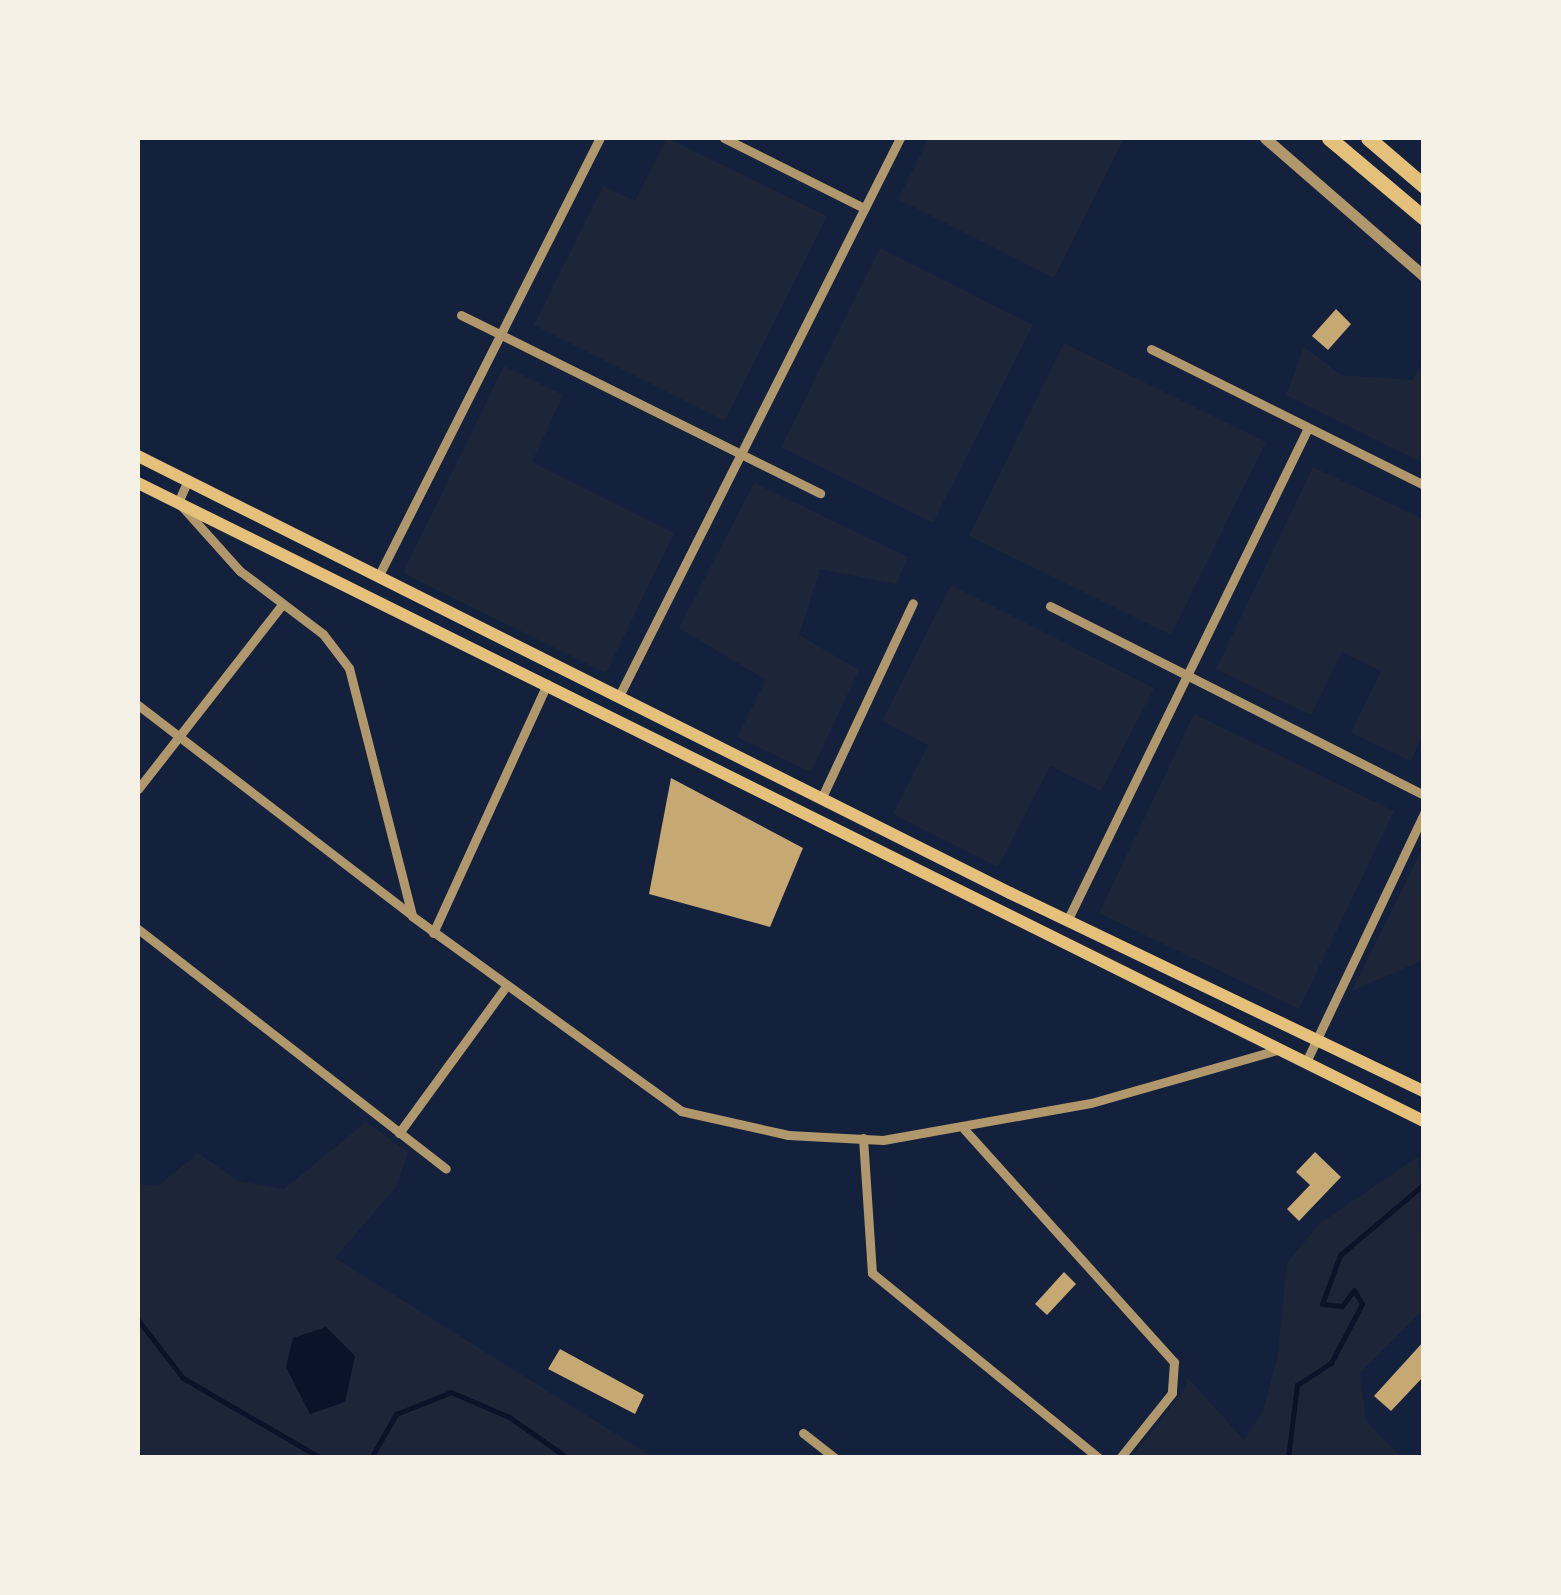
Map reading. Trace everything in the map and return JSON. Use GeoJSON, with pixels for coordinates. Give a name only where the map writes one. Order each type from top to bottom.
{"type":"FeatureCollection","features":[{"type":"Feature","properties":{"kind":"highway"},"geometry":{"type":"LineString","coordinates":[[1329,138],[1424,218]]}},
{"type":"Feature","properties":{"kind":"highway"},"geometry":{"type":"LineString","coordinates":[[1368,138],[1424,186]]}},
{"type":"Feature","properties":{"kind":"main road"},"geometry":{"type":"LineString","coordinates":[[138,456],[378,578],[620,694],[1010,893],[1424,1091]]}},
{"type":"Feature","properties":{"kind":"main road"},"geometry":{"type":"LineString","coordinates":[[138,483],[1424,1121]]}},
{"type":"Feature","properties":{"kind":"main road"},"geometry":{"type":"LineString","coordinates":[[689,756],[699,736]]}},
{"type":"Feature","properties":{"kind":"main road"},"geometry":{"type":"LineString","coordinates":[[999,912],[1010,893]]}},
{"type":"Feature","properties":{"kind":"street"},"geometry":{"type":"LineString","coordinates":[[378,578],[600,138]]}},
{"type":"Feature","properties":{"kind":"street"},"geometry":{"type":"LineString","coordinates":[[724,138],[864,208]]}},
{"type":"Feature","properties":{"kind":"street"},"geometry":{"type":"LineString","coordinates":[[620,694],[900,138]]}},
{"type":"Feature","properties":{"kind":"street"},"geometry":{"type":"LineString","coordinates":[[1265,138],[1424,276]]}},
{"type":"Feature","properties":{"kind":"street"},"geometry":{"type":"LineString","coordinates":[[461,314],[820,493]]}},
{"type":"Feature","properties":{"kind":"street"},"geometry":{"type":"LineString","coordinates":[[1151,350],[1424,485]]}},
{"type":"Feature","properties":{"kind":"street"},"geometry":{"type":"LineString","coordinates":[[1067,921],[1308,428]]}},
{"type":"Feature","properties":{"kind":"street"},"geometry":{"type":"LineString","coordinates":[[188,480],[178,502],[240,572],[323,634],[348,668],[412,916]]}},
{"type":"Feature","properties":{"kind":"street"},"geometry":{"type":"LineString","coordinates":[[822,797],[913,603]]}},
{"type":"Feature","properties":{"kind":"street"},"geometry":{"type":"LineString","coordinates":[[138,790],[282,605]]}},
{"type":"Feature","properties":{"kind":"street"},"geometry":{"type":"LineString","coordinates":[[1050,606],[1424,794]]}},
{"type":"Feature","properties":{"kind":"street"},"geometry":{"type":"LineString","coordinates":[[434,934],[547,684]]}},
{"type":"Feature","properties":{"kind":"street"},"geometry":{"type":"LineString","coordinates":[[138,705],[434,934],[681,1111],[788,1135],[863,1138],[964,1129],[1091,1103],[1281,1049]]}},
{"type":"Feature","properties":{"kind":"street"},"geometry":{"type":"LineString","coordinates":[[1306,1062],[1424,813]]}},
{"type":"Feature","properties":{"kind":"street"},"geometry":{"type":"LineString","coordinates":[[138,929],[446,1169]]}},
{"type":"Feature","properties":{"kind":"street"},"geometry":{"type":"LineString","coordinates":[[400,1133],[506,986]]}},
{"type":"Feature","properties":{"kind":"street"},"geometry":{"type":"LineString","coordinates":[[964,1129],[1174,1362],[1178,1375],[1172,1392],[1120,1458]]}},
{"type":"Feature","properties":{"kind":"street"},"geometry":{"type":"LineString","coordinates":[[863,1138],[872,1273],[1099,1458]]}},
{"type":"Feature","properties":{"kind":"street"},"geometry":{"type":"LineString","coordinates":[[803,1433],[835,1458]]}},
{"type":"Feature","properties":{"kind":"shaded area"},"geometry":{"type":"Polygon","coordinates":[[[667,138],[827,216],[725,421],[534,325],[603,186],[635,201],[667,138]]]}},
{"type":"Feature","properties":{"kind":"shaded area"},"geometry":{"type":"Polygon","coordinates":[[[929,138],[1124,138],[1054,278],[898,199],[929,138]]]}},
{"type":"Feature","properties":{"kind":"shaded area"},"geometry":{"type":"Polygon","coordinates":[[[880,248],[1033,325],[933,523],[781,447],[880,248]]]}},
{"type":"Feature","properties":{"kind":"shaded area"},"geometry":{"type":"Polygon","coordinates":[[[1064,343],[1266,442],[1171,635],[969,536],[1064,343]]]}},
{"type":"Feature","properties":{"kind":"shaded area"},"geometry":{"type":"Polygon","coordinates":[[[1304,347],[1341,375],[1412,380],[1423,363],[1423,463],[1286,395],[1304,347]]]}},
{"type":"Feature","properties":{"kind":"shaded area"},"geometry":{"type":"Polygon","coordinates":[[[504,366],[563,395],[532,462],[674,533],[606,673],[403,573],[504,366]]]}},
{"type":"Feature","properties":{"kind":"shaded area"},"geometry":{"type":"Polygon","coordinates":[[[1313,467],[1423,519],[1423,734],[1411,761],[1351,733],[1381,671],[1342,652],[1311,715],[1216,669],[1313,467]]]}},
{"type":"Feature","properties":{"kind":"shaded area"},"geometry":{"type":"Polygon","coordinates":[[[754,483],[908,557],[896,584],[820,569],[799,635],[859,670],[811,772],[737,737],[766,680],[679,628],[754,483]]]}},
{"type":"Feature","properties":{"kind":"shaded area"},"geometry":{"type":"Polygon","coordinates":[[[951,585],[1154,688],[1101,791],[1050,766],[998,867],[893,814],[928,745],[882,721],[951,585]]]}},
{"type":"Feature","properties":{"kind":"shaded area"},"geometry":{"type":"Polygon","coordinates":[[[1194,714],[1394,811],[1299,1009],[1099,913],[1194,714]]]}},
{"type":"Feature","properties":{"kind":"shaded area"},"geometry":{"type":"Polygon","coordinates":[[[1423,847],[1423,960],[1352,991],[1423,847]]]}},
{"type":"Feature","properties":{"kind":"shaded area"},"geometry":{"type":"Polygon","coordinates":[[[366,1122],[408,1152],[396,1187],[335,1258],[653,1457],[138,1457],[138,1184],[158,1186],[198,1153],[238,1181],[284,1189],[366,1122]]]}},
{"type":"Feature","properties":{"kind":"shaded area"},"geometry":{"type":"Polygon","coordinates":[[[1419,1156],[1423,1310],[1360,1373],[1366,1421],[1401,1457],[1132,1457],[1186,1388],[1187,1377],[1244,1440],[1263,1411],[1277,1359],[1287,1263],[1319,1224],[1419,1156]]]}},
{"type":"Feature","properties":{"kind":"shaded area"},"geometry":{"type":"Polygon","coordinates":[[[326,1327],[355,1356],[345,1402],[310,1414],[286,1367],[293,1338],[326,1327]]]}},
{"type":"Feature","properties":{"kind":"building"},"geometry":{"type":"Polygon","coordinates":[[[1336,309],[1351,324],[1328,350],[1312,336],[1336,309]]]}},
{"type":"Feature","properties":{"kind":"building"},"geometry":{"type":"Polygon","coordinates":[[[671,778],[803,848],[770,927],[649,894],[671,778]]]}},
{"type":"Feature","properties":{"kind":"building"},"geometry":{"type":"Polygon","coordinates":[[[1315,1152],[1341,1177],[1299,1221],[1287,1209],[1310,1185],[1296,1172],[1315,1152]]]}},
{"type":"Feature","properties":{"kind":"building"},"geometry":{"type":"Polygon","coordinates":[[[1064,1272],[1076,1284],[1047,1315],[1035,1304],[1064,1272]]]}},
{"type":"Feature","properties":{"kind":"building"},"geometry":{"type":"Polygon","coordinates":[[[1424,1341],[1424,1376],[1391,1411],[1374,1396],[1424,1341]]]}},
{"type":"Feature","properties":{"kind":"building"},"geometry":{"type":"Polygon","coordinates":[[[560,1349],[644,1395],[635,1414],[548,1369],[560,1349]]]}},
{"type":"Feature","properties":{"kind":"waterway"},"geometry":{"type":"LineString","coordinates":[[1288,1458],[1297,1385],[1331,1363],[1362,1304],[1354,1290],[1342,1306],[1322,1304],[1340,1255],[1424,1184]]}},
{"type":"Feature","properties":{"kind":"waterway"},"geometry":{"type":"LineString","coordinates":[[138,1320],[183,1378],[321,1458]]}},
{"type":"Feature","properties":{"kind":"waterway"},"geometry":{"type":"LineString","coordinates":[[371,1458],[396,1414],[451,1392],[509,1417],[568,1458]]}}]}
